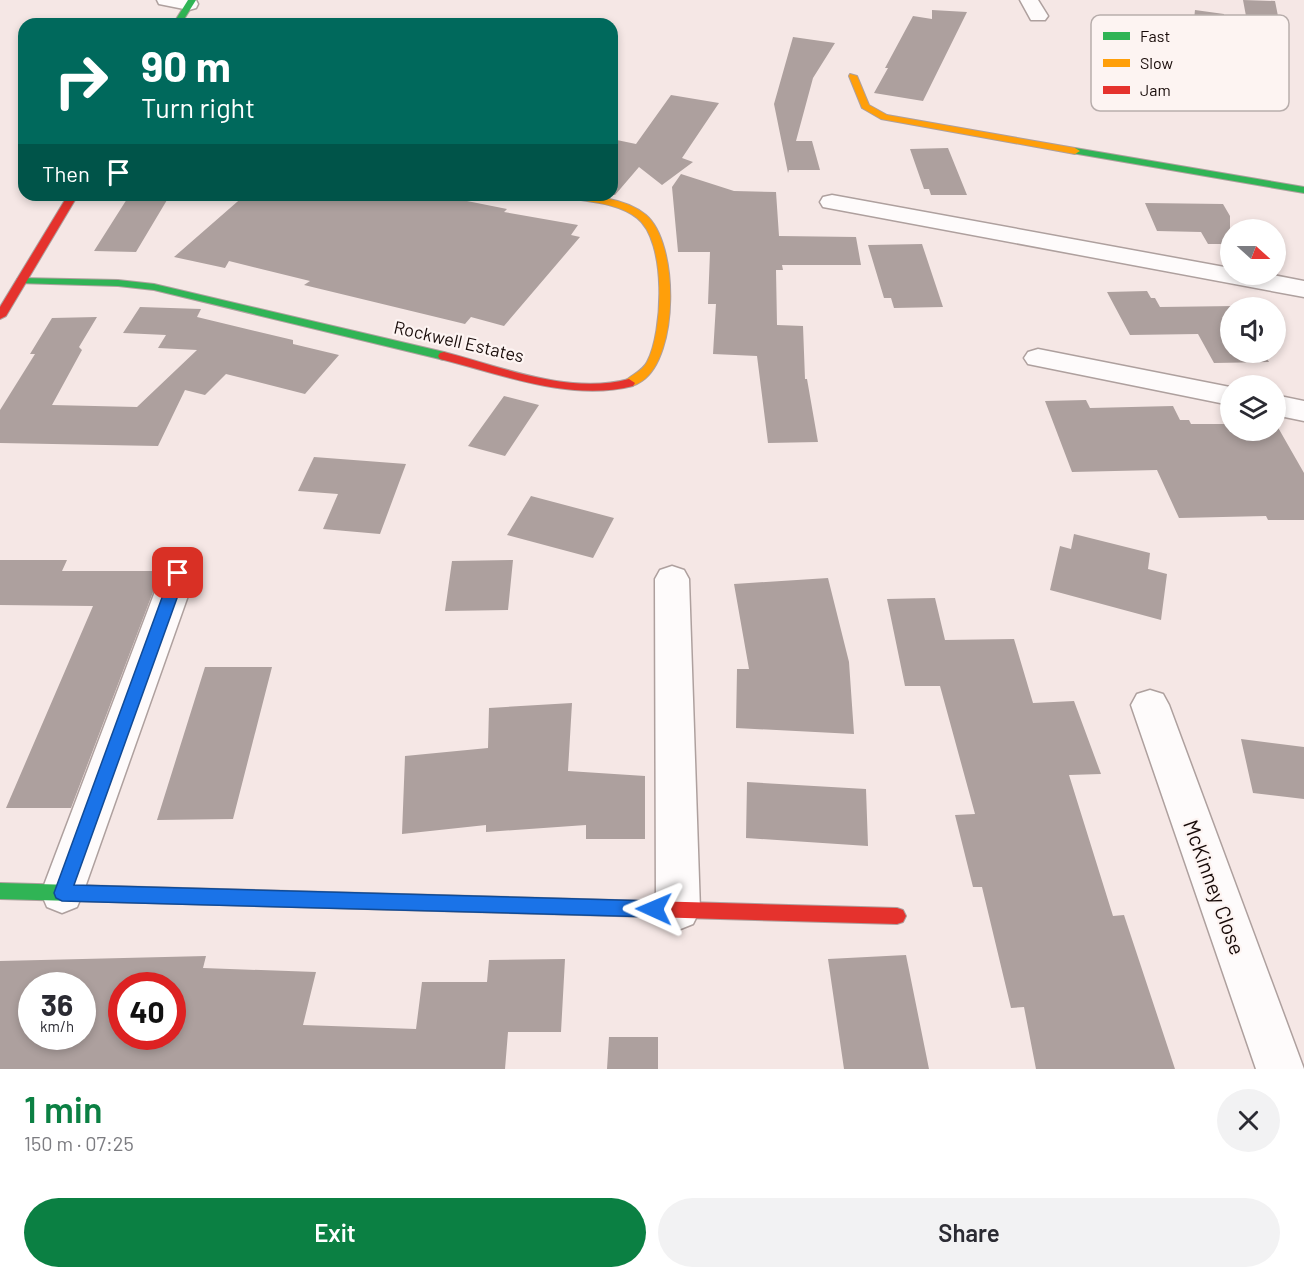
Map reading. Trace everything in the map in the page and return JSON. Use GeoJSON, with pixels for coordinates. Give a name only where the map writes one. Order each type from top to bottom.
{"type":"FeatureCollection","features":[{"type":"Feature","properties":{"kind":"street"},"geometry":{"type":"LineString","coordinates":[[166,0],[190,2],[181,18]]}},
{"type":"Feature","properties":{"kind":"street"},"geometry":{"type":"LineString","coordinates":[[853,76],[862,105],[878,116],[1304,190]]}},
{"type":"Feature","properties":{"kind":"street"},"geometry":{"type":"LineString","coordinates":[[0,316],[70,201]]}},
{"type":"Feature","properties":{"kind":"street","name":"Rockwell Estates"},"geometry":{"type":"LineString","coordinates":[[21,281],[126,283],[154,287],[566,385],[597,389],[619,387],[633,382],[645,373],[658,351],[663,282],[659,243],[649,224],[631,211],[595,201]]}},
{"type":"Feature","properties":{"kind":"street"},"geometry":{"type":"LineString","coordinates":[[831,202],[1304,289]]}},
{"type":"Feature","properties":{"kind":"street"},"geometry":{"type":"LineString","coordinates":[[1038,358],[1220,394]]}},
{"type":"Feature","properties":{"kind":"street"},"geometry":{"type":"LineString","coordinates":[[1286,407],[1304,411]]}},
{"type":"Feature","properties":{"kind":"street"},"geometry":{"type":"LineString","coordinates":[[62,893],[178,573]]}},
{"type":"Feature","properties":{"kind":"street"},"geometry":{"type":"LineString","coordinates":[[672,579],[678,910]]}},
{"type":"Feature","properties":{"kind":"street","name":"McKinney Close"},"geometry":{"type":"LineString","coordinates":[[1150,705],[1280,1069]]}},
{"type":"Feature","properties":{"kind":"street"},"geometry":{"type":"LineString","coordinates":[[0,891],[897,916]]}},
{"type":"Feature","properties":{"kind":"building"},"geometry":{"type":"Polygon","coordinates":[[[1243,0],[1275,1],[1278,15],[1246,15],[1243,0]]]}},
{"type":"Feature","properties":{"kind":"building"},"geometry":{"type":"Polygon","coordinates":[[[932,10],[967,12],[923,101],[874,93],[913,16],[932,19],[932,10]]]}},
{"type":"Feature","properties":{"kind":"building"},"geometry":{"type":"Polygon","coordinates":[[[1195,10],[1224,15],[1194,15],[1195,10]]]}},
{"type":"Feature","properties":{"kind":"building"},"geometry":{"type":"Polygon","coordinates":[[[793,37],[835,43],[813,78],[796,141],[812,141],[820,170],[789,170],[788,173],[774,104],[793,37]]]}},
{"type":"Feature","properties":{"kind":"building"},"geometry":{"type":"Polygon","coordinates":[[[671,95],[719,103],[682,158],[693,162],[662,185],[639,167],[618,192],[618,140],[636,144],[671,95]]]}},
{"type":"Feature","properties":{"kind":"building"},"geometry":{"type":"Polygon","coordinates":[[[948,148],[967,195],[931,195],[929,189],[924,189],[910,149],[948,148]]]}},
{"type":"Feature","properties":{"kind":"building"},"geometry":{"type":"Polygon","coordinates":[[[681,174],[734,191],[776,192],[779,236],[856,237],[861,265],[782,265],[783,270],[776,270],[777,325],[803,326],[805,379],[807,379],[818,442],[768,443],[757,356],[713,354],[716,304],[708,304],[710,252],[678,252],[672,187],[681,174]]]}},
{"type":"Feature","properties":{"kind":"building"},"geometry":{"type":"Polygon","coordinates":[[[126,201],[166,201],[136,252],[94,251],[126,201]]]}},
{"type":"Feature","properties":{"kind":"building"},"geometry":{"type":"Polygon","coordinates":[[[238,201],[467,201],[507,209],[504,212],[578,225],[571,235],[580,237],[504,326],[471,317],[465,324],[304,285],[310,281],[229,261],[225,268],[174,257],[238,201]]]}},
{"type":"Feature","properties":{"kind":"building"},"geometry":{"type":"Polygon","coordinates":[[[1145,203],[1223,204],[1230,216],[1230,219],[1220,219],[1220,244],[1208,244],[1201,232],[1157,231],[1145,203]]]}},
{"type":"Feature","properties":{"kind":"building"},"geometry":{"type":"Polygon","coordinates":[[[922,244],[943,307],[894,308],[891,298],[884,298],[868,245],[922,244]]]}},
{"type":"Feature","properties":{"kind":"building"},"geometry":{"type":"Polygon","coordinates":[[[1147,291],[1160,307],[1220,306],[1220,363],[1214,363],[1198,334],[1130,335],[1107,292],[1147,291]]]}},
{"type":"Feature","properties":{"kind":"building"},"geometry":{"type":"Polygon","coordinates":[[[140,307],[201,309],[197,317],[293,340],[293,344],[339,355],[305,394],[226,374],[205,395],[185,390],[158,446],[0,443],[0,410],[35,354],[30,354],[52,318],[97,317],[79,347],[82,350],[52,405],[137,407],[197,350],[158,348],[166,335],[123,333],[140,307]]]}},
{"type":"Feature","properties":{"kind":"building"},"geometry":{"type":"Polygon","coordinates":[[[504,396],[539,405],[505,456],[468,446],[504,396]]]}},
{"type":"Feature","properties":{"kind":"building"},"geometry":{"type":"Polygon","coordinates":[[[1086,400],[1090,408],[1173,406],[1180,420],[1189,420],[1191,424],[1220,424],[1220,441],[1286,441],[1304,473],[1304,520],[1268,520],[1266,516],[1179,518],[1157,470],[1072,472],[1045,401],[1086,400]]]}},
{"type":"Feature","properties":{"kind":"building"},"geometry":{"type":"Polygon","coordinates":[[[314,457],[406,464],[380,534],[323,529],[338,494],[298,491],[314,457]]]}},
{"type":"Feature","properties":{"kind":"building"},"geometry":{"type":"Polygon","coordinates":[[[531,496],[614,518],[593,558],[507,535],[531,496]]]}},
{"type":"Feature","properties":{"kind":"building"},"geometry":{"type":"Polygon","coordinates":[[[1074,534],[1150,553],[1148,569],[1167,574],[1161,620],[1050,590],[1060,546],[1071,549],[1074,534]]]}},
{"type":"Feature","properties":{"kind":"building"},"geometry":{"type":"Polygon","coordinates":[[[0,560],[67,560],[62,571],[161,571],[71,808],[6,808],[93,606],[0,605],[0,560]]]}},
{"type":"Feature","properties":{"kind":"building"},"geometry":{"type":"Polygon","coordinates":[[[513,560],[508,610],[445,611],[452,561],[513,560]]]}},
{"type":"Feature","properties":{"kind":"building"},"geometry":{"type":"Polygon","coordinates":[[[828,578],[849,662],[854,734],[736,728],[737,669],[749,669],[734,584],[828,578]]]}},
{"type":"Feature","properties":{"kind":"building"},"geometry":{"type":"Polygon","coordinates":[[[935,598],[945,640],[1014,639],[1033,703],[1074,701],[1101,774],[1069,775],[1113,916],[1124,915],[1175,1069],[1036,1069],[1024,1007],[1011,1008],[982,887],[973,887],[955,815],[975,814],[940,686],[905,686],[887,599],[935,598]]]}},
{"type":"Feature","properties":{"kind":"building"},"geometry":{"type":"Polygon","coordinates":[[[205,667],[272,667],[233,819],[157,820],[205,667]]]}},
{"type":"Feature","properties":{"kind":"building"},"geometry":{"type":"Polygon","coordinates":[[[572,703],[568,771],[645,776],[645,839],[586,839],[586,825],[486,832],[486,825],[402,834],[405,756],[488,748],[489,708],[572,703]]]}},
{"type":"Feature","properties":{"kind":"building"},"geometry":{"type":"Polygon","coordinates":[[[1241,739],[1304,747],[1304,799],[1253,793],[1241,739]]]}},
{"type":"Feature","properties":{"kind":"building"},"geometry":{"type":"Polygon","coordinates":[[[747,782],[866,789],[868,846],[746,838],[747,782]]]}},
{"type":"Feature","properties":{"kind":"building"},"geometry":{"type":"Polygon","coordinates":[[[906,955],[929,1069],[844,1069],[828,959],[906,955]]]}},
{"type":"Feature","properties":{"kind":"building"},"geometry":{"type":"Polygon","coordinates":[[[206,956],[203,968],[316,972],[303,1025],[416,1029],[422,982],[487,982],[489,960],[565,959],[561,1032],[508,1032],[505,1069],[0,1069],[0,961],[206,956]]]}},
{"type":"Feature","properties":{"kind":"building"},"geometry":{"type":"Polygon","coordinates":[[[609,1037],[658,1037],[658,1069],[607,1069],[609,1037]]]}},
{"type":"Feature","properties":{"kind":"traffic: fast"},"geometry":{"type":"LineString","coordinates":[[181,18],[192,0]]}},
{"type":"Feature","properties":{"kind":"traffic: fast"},"geometry":{"type":"LineString","coordinates":[[1075,151],[1304,190]]}},
{"type":"Feature","properties":{"kind":"traffic: fast"},"geometry":{"type":"LineString","coordinates":[[21,281],[118,283],[154,287],[444,356]]}},
{"type":"Feature","properties":{"kind":"traffic: fast"},"geometry":{"type":"LineString","coordinates":[[0,891],[615,908]]}},
{"type":"Feature","properties":{"kind":"traffic: slow"},"geometry":{"type":"LineString","coordinates":[[853,76],[865,106],[884,117],[1075,151]]}},
{"type":"Feature","properties":{"kind":"traffic: slow"},"geometry":{"type":"LineString","coordinates":[[599,201],[621,206],[641,216],[655,235],[660,252],[664,313],[658,349],[651,366],[629,383]]}},
{"type":"Feature","properties":{"kind":"traffic: jam"},"geometry":{"type":"LineString","coordinates":[[0,316],[69,201]]}},
{"type":"Feature","properties":{"kind":"traffic: jam"},"geometry":{"type":"LineString","coordinates":[[444,356],[511,374],[565,385],[590,388],[612,387],[629,383]]}},
{"type":"Feature","properties":{"kind":"traffic: jam"},"geometry":{"type":"LineString","coordinates":[[615,908],[897,916]]}},
{"type":"Feature","properties":{"kind":"route"},"geometry":{"type":"LineString","coordinates":[[178,573],[62,893],[654,909]]}}]}
